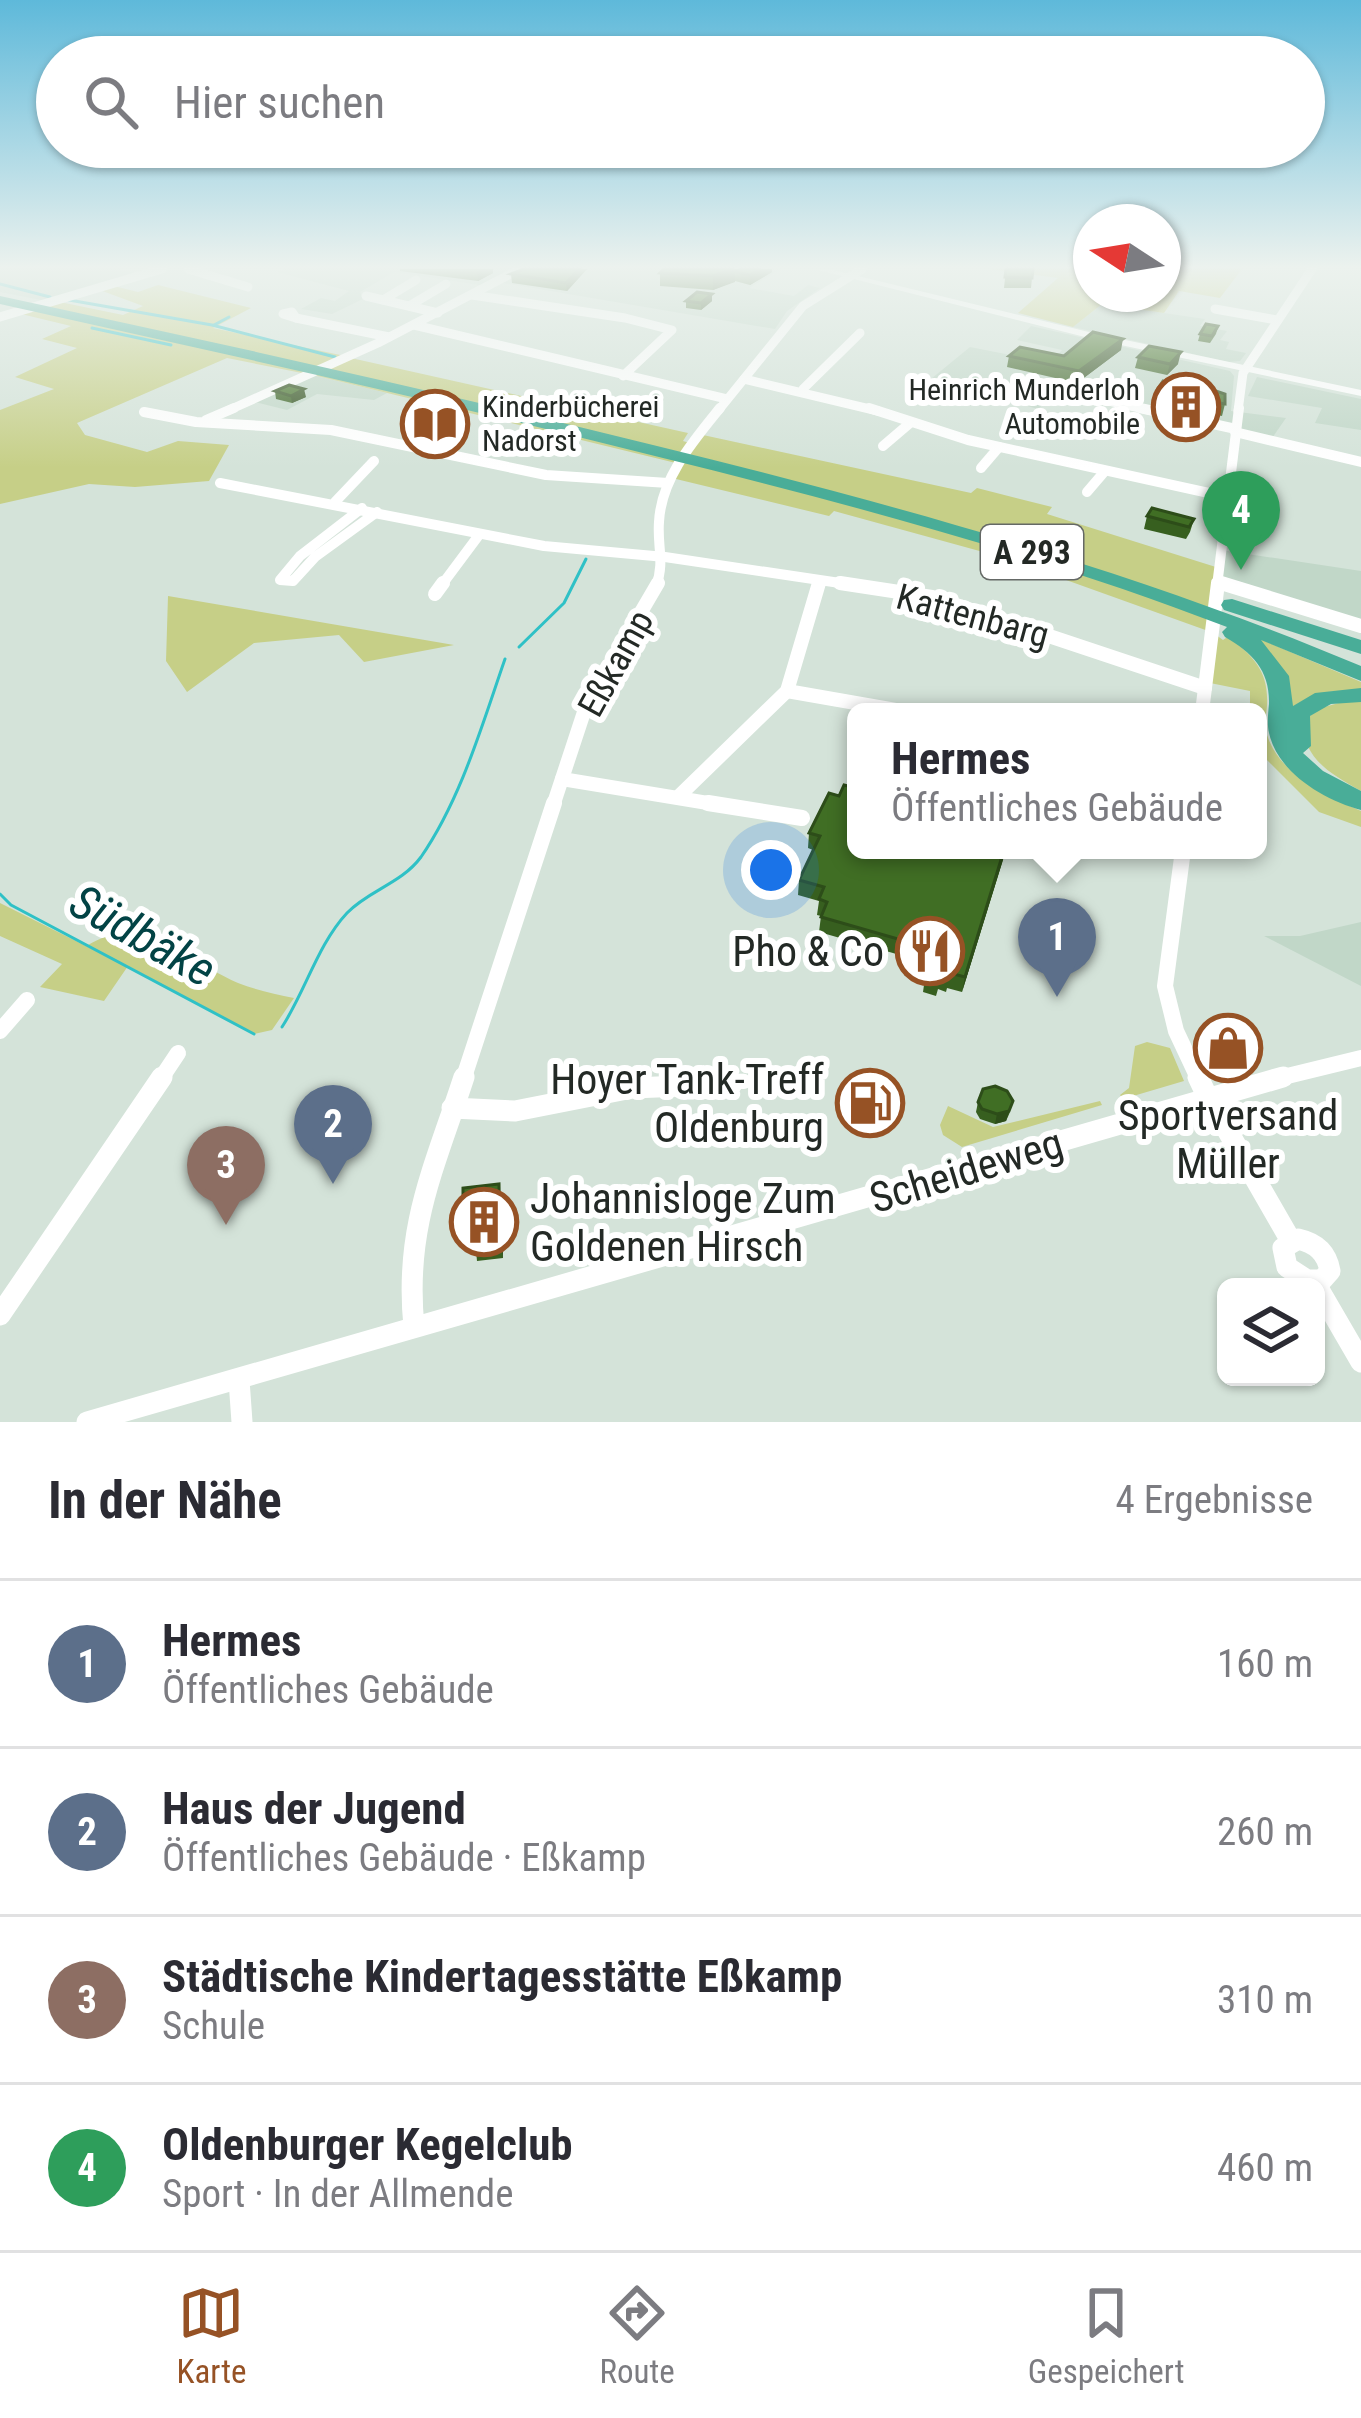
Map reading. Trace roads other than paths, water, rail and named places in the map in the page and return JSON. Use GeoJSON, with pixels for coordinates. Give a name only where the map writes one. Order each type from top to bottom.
{"type":"FeatureCollection","features":[{"type":"Feature","properties":{"kind":"highway","name":"A 293"},"geometry":{"type":"LineString","coordinates":[[167,335],[312,363],[709,459],[1098,565],[1172,595]]}},
{"type":"Feature","properties":{"kind":"highway","name":"A 293"},"geometry":{"type":"LineString","coordinates":[[709,459],[1172,595]]}},
{"type":"Feature","properties":{"kind":"highway"},"geometry":{"type":"LineString","coordinates":[[1172,595],[1361,664]]}},
{"type":"Feature","properties":{"kind":"highway"},"geometry":{"type":"LineString","coordinates":[[1247,623],[1361,647]]}},
{"type":"Feature","properties":{"kind":"highway"},"geometry":{"type":"LineString","coordinates":[[1247,623],[1361,674]]}},
{"type":"Feature","properties":{"kind":"highway"},"geometry":{"type":"LineString","coordinates":[[1247,623],[1280,682],[1282,736],[1290,752],[1323,783],[1361,798]]}},
{"type":"Feature","properties":{"kind":"highway"},"geometry":{"type":"LineString","coordinates":[[1361,695],[1330,696],[1307,704],[1293,730],[1314,766],[1361,798]]}},
{"type":"Feature","properties":{"kind":"street"},"geometry":{"type":"LineString","coordinates":[[381,335],[390,337]]}},
{"type":"Feature","properties":{"kind":"street"},"geometry":{"type":"LineString","coordinates":[[201,422],[394,335]]}},
{"type":"Feature","properties":{"kind":"street"},"geometry":{"type":"LineString","coordinates":[[453,335],[728,399]]}},
{"type":"Feature","properties":{"kind":"street"},"geometry":{"type":"LineString","coordinates":[[623,376],[666,335]]}},
{"type":"Feature","properties":{"kind":"street","name":"Eßkamp"},"geometry":{"type":"LineString","coordinates":[[414,1327],[409,1275],[414,1229],[590,697],[655,592],[664,557],[658,507],[695,439],[780,335]]}},
{"type":"Feature","properties":{"kind":"street"},"geometry":{"type":"LineString","coordinates":[[803,389],[858,335]]}},
{"type":"Feature","properties":{"kind":"street"},"geometry":{"type":"LineString","coordinates":[[1110,335],[1361,393]]}},
{"type":"Feature","properties":{"kind":"street"},"geometry":{"type":"LineString","coordinates":[[1203,703],[1244,369],[1267,335]]}},
{"type":"Feature","properties":{"kind":"street"},"geometry":{"type":"LineString","coordinates":[[744,379],[803,389],[999,447],[1227,497]]}},
{"type":"Feature","properties":{"kind":"street"},"geometry":{"type":"LineString","coordinates":[[1078,394],[1361,462]]}},
{"type":"Feature","properties":{"kind":"street"},"geometry":{"type":"LineString","coordinates":[[144,412],[201,422],[331,430],[422,445],[546,475],[668,483]]}},
{"type":"Feature","properties":{"kind":"street"},"geometry":{"type":"LineString","coordinates":[[884,446],[910,423]]}},
{"type":"Feature","properties":{"kind":"street"},"geometry":{"type":"LineString","coordinates":[[981,468],[999,447]]}},
{"type":"Feature","properties":{"kind":"street"},"geometry":{"type":"LineString","coordinates":[[335,502],[374,461]]}},
{"type":"Feature","properties":{"kind":"street"},"geometry":{"type":"LineString","coordinates":[[1087,492],[1105,471]]}},
{"type":"Feature","properties":{"kind":"street","name":"Kattenbarg"},"geometry":{"type":"LineString","coordinates":[[220,483],[335,502],[478,535],[932,597],[1205,688]]}},
{"type":"Feature","properties":{"kind":"street"},"geometry":{"type":"LineString","coordinates":[[362,508],[300,556],[280,580],[292,581],[315,557],[377,512]]}},
{"type":"Feature","properties":{"kind":"street"},"geometry":{"type":"LineString","coordinates":[[435,594],[478,535]]}},
{"type":"Feature","properties":{"kind":"street"},"geometry":{"type":"LineString","coordinates":[[1217,581],[1361,626]]}},
{"type":"Feature","properties":{"kind":"street"},"geometry":{"type":"LineString","coordinates":[[679,796],[788,691],[819,582]]}},
{"type":"Feature","properties":{"kind":"street"},"geometry":{"type":"LineString","coordinates":[[788,691],[856,703]]}},
{"type":"Feature","properties":{"kind":"street"},"geometry":{"type":"LineString","coordinates":[[562,779],[802,818]]}},
{"type":"Feature","properties":{"kind":"street"},"geometry":{"type":"LineString","coordinates":[[1182,859],[1165,986],[1176,1031],[1207,1096]]}},
{"type":"Feature","properties":{"kind":"street"},"geometry":{"type":"LineString","coordinates":[[0,1031],[27,1000]]}},
{"type":"Feature","properties":{"kind":"street"},"geometry":{"type":"LineString","coordinates":[[0,1315],[178,1053]]}},
{"type":"Feature","properties":{"kind":"street","name":"Scheideweg"},"geometry":{"type":"LineString","coordinates":[[87,1422],[864,1201],[1207,1096],[1361,1058]]}},
{"type":"Feature","properties":{"kind":"street"},"geometry":{"type":"LineString","coordinates":[[452,1108],[515,1111],[632,1088],[732,1084]]}},
{"type":"Feature","properties":{"kind":"street"},"geometry":{"type":"LineString","coordinates":[[1222,1121],[1291,1241]]}},
{"type":"Feature","properties":{"kind":"street"},"geometry":{"type":"LineString","coordinates":[[1291,1241],[1282,1254],[1287,1267],[1307,1278]]}},
{"type":"Feature","properties":{"kind":"street"},"geometry":{"type":"LineString","coordinates":[[1291,1241],[1306,1241],[1327,1257],[1327,1276],[1323,1278]]}},
{"type":"Feature","properties":{"kind":"street"},"geometry":{"type":"LineString","coordinates":[[1325,1301],[1361,1362]]}},
{"type":"Feature","properties":{"kind":"street"},"geometry":{"type":"LineString","coordinates":[[239,1380],[242,1422]]}},
{"type":"Feature","properties":{"kind":"waterway"},"geometry":{"type":"LineString","coordinates":[[126,335],[171,345]]}},
{"type":"Feature","properties":{"kind":"waterway"},"geometry":{"type":"LineString","coordinates":[[252,335],[335,357]]}},
{"type":"Feature","properties":{"kind":"waterway"},"geometry":{"type":"LineString","coordinates":[[519,647],[564,603],[586,559]]}},
{"type":"Feature","properties":{"kind":"waterway"},"geometry":{"type":"LineString","coordinates":[[282,1027],[337,925],[356,905],[413,866],[435,835],[469,761],[505,659]]}},
{"type":"Feature","properties":{"kind":"waterway","name":"Südbäke"},"geometry":{"type":"LineString","coordinates":[[0,894],[11,905],[254,1034]]}},
{"type":"Feature","properties":{"kind":"place","name":"Heinrich Munderloh Automobile"},"geometry":{"type":"Point","coordinates":[1186,407]}},
{"type":"Feature","properties":{"kind":"place","name":"Kinderbücherei Nadorst"},"geometry":{"type":"Point","coordinates":[435,424]}},
{"type":"Feature","properties":{"kind":"place","name":"Oldenburger Kegelclub"},"geometry":{"type":"Point","coordinates":[1241,570]}},
{"type":"Feature","properties":{"kind":"place","name":"Pho & Co"},"geometry":{"type":"Point","coordinates":[930,951]}},
{"type":"Feature","properties":{"kind":"place","name":"Hermes"},"geometry":{"type":"Point","coordinates":[1057,997]}},
{"type":"Feature","properties":{"kind":"place","name":"Sportversand Müller"},"geometry":{"type":"Point","coordinates":[1228,1048]}},
{"type":"Feature","properties":{"kind":"place","name":"Hoyer Tank-Treff Oldenburg"},"geometry":{"type":"Point","coordinates":[870,1103]}},
{"type":"Feature","properties":{"kind":"place","name":"Haus der Jugend"},"geometry":{"type":"Point","coordinates":[333,1184]}},
{"type":"Feature","properties":{"kind":"place","name":"Johannisloge Zum Goldenen Hirsch"},"geometry":{"type":"Point","coordinates":[484,1222]}},
{"type":"Feature","properties":{"kind":"place","name":"Städtische Kindertagesstätte Eßkamp"},"geometry":{"type":"Point","coordinates":[226,1225]}}]}
